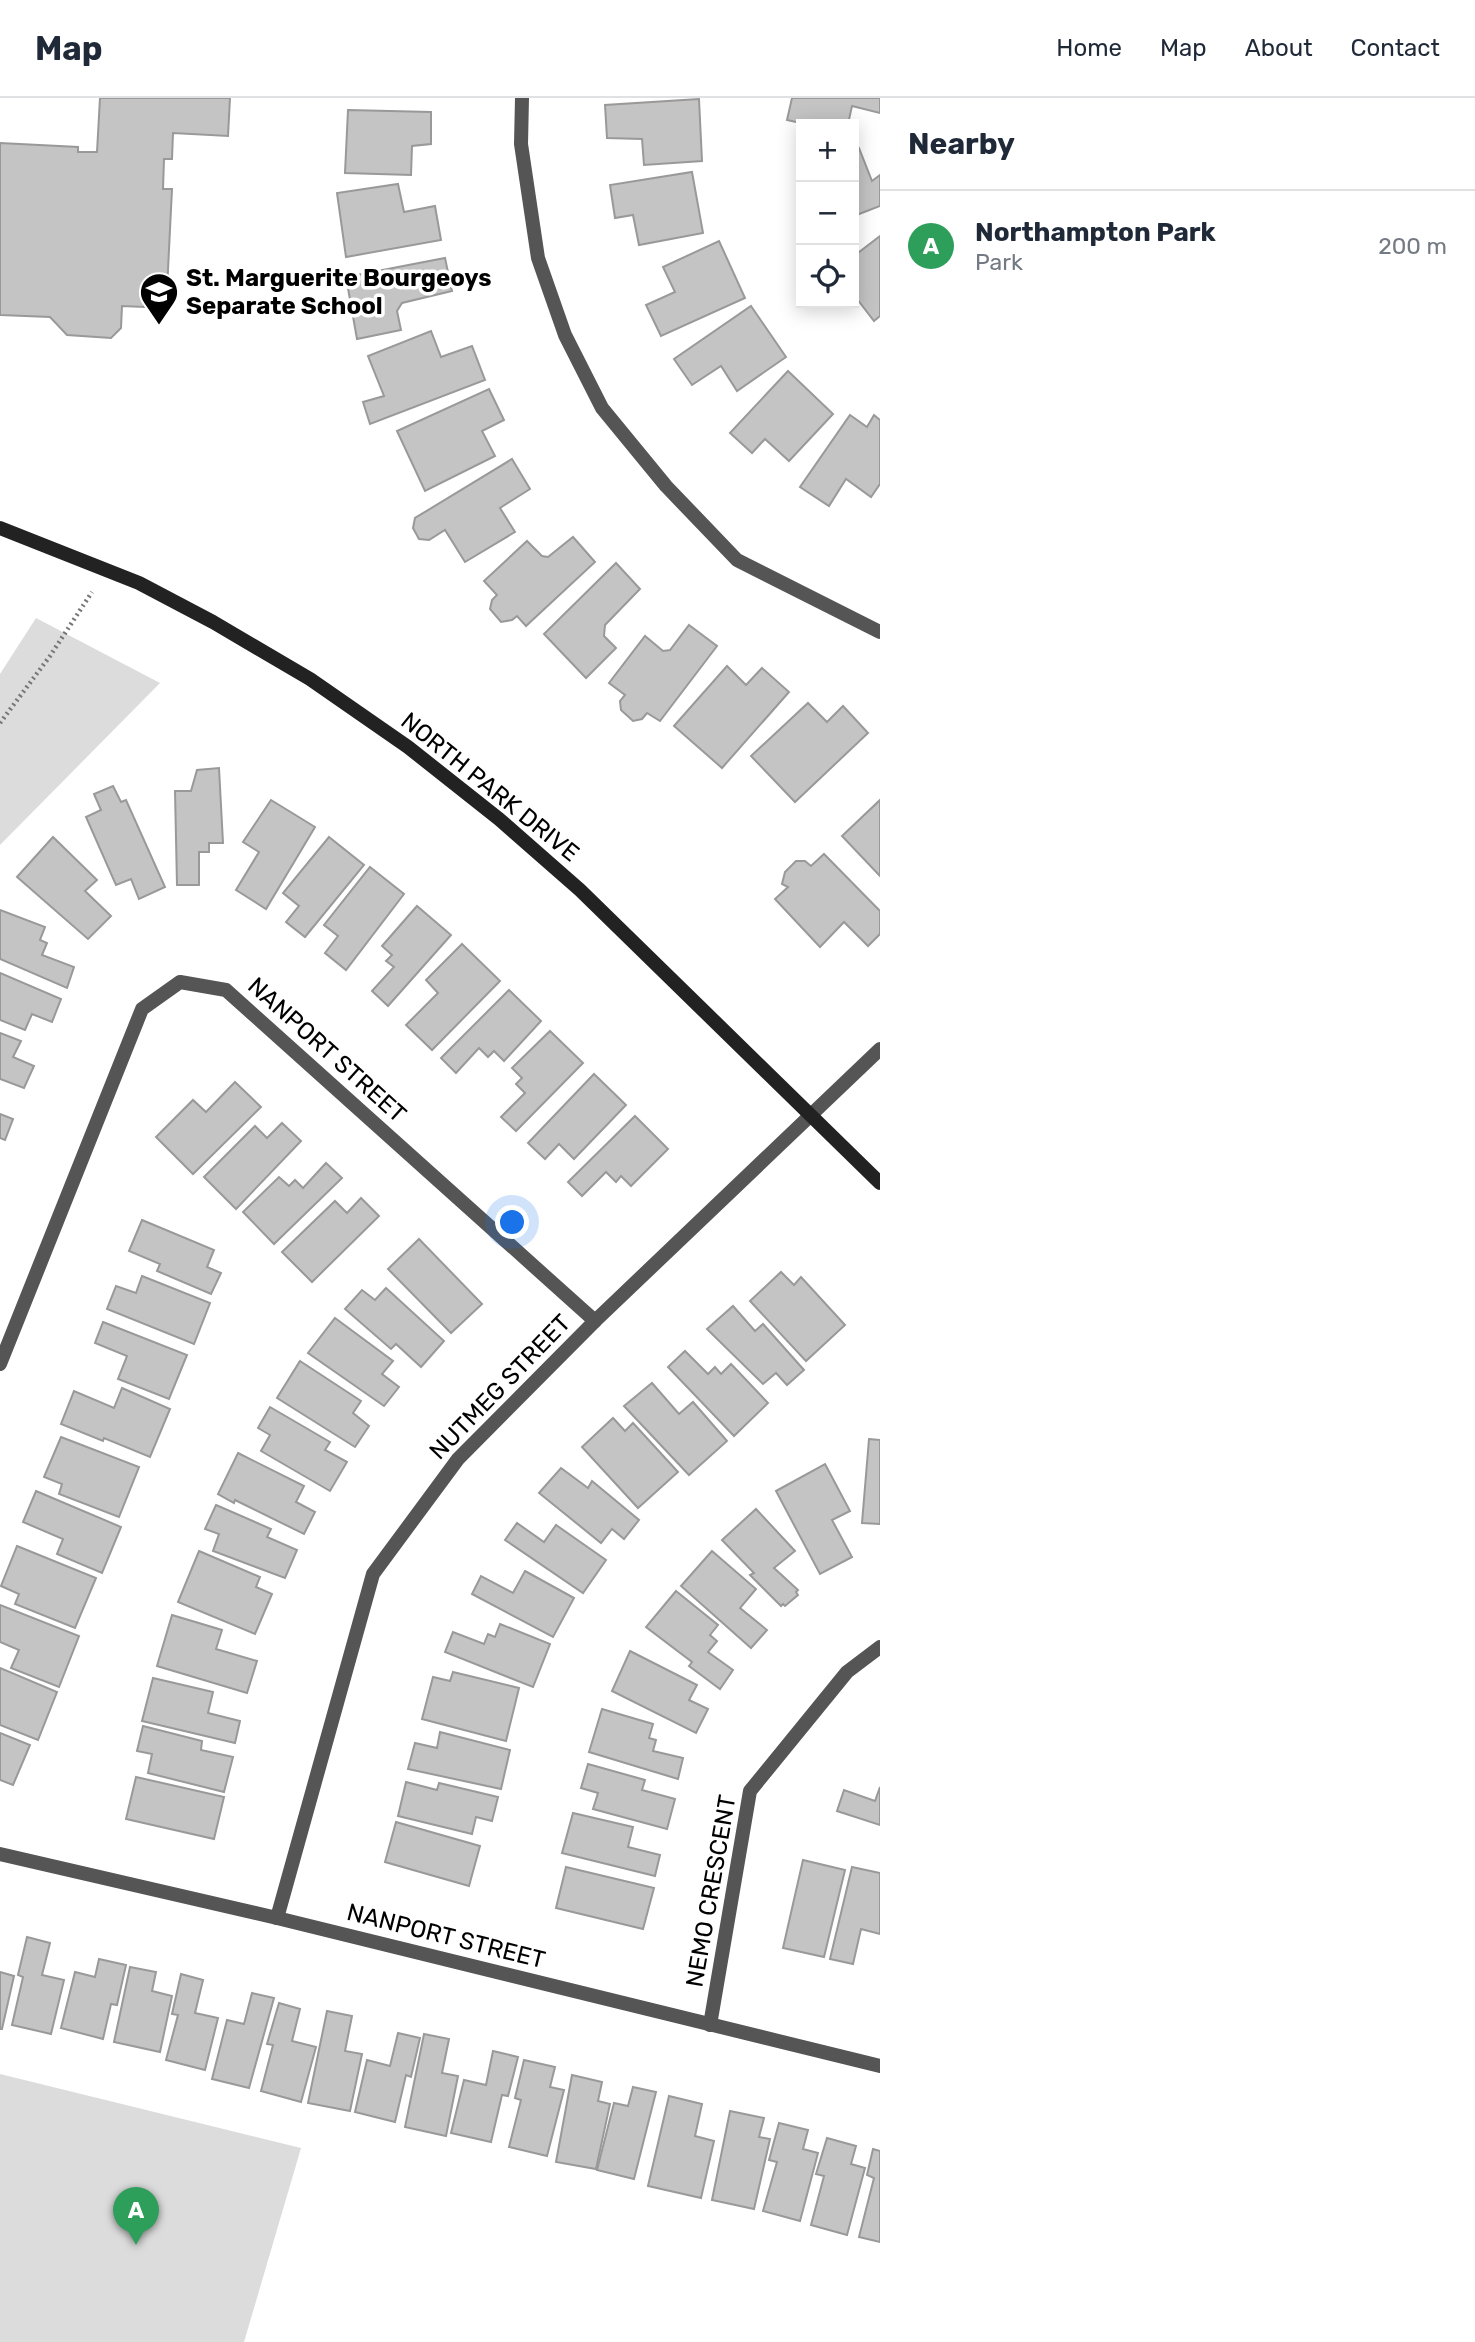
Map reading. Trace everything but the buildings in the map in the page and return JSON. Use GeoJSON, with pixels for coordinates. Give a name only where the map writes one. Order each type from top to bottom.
{"type":"FeatureCollection","features":[{"type":"Feature","properties":{"kind":"main road","name":"NORTH PARK DRIVE"},"geometry":{"type":"LineString","coordinates":[[0,528],[108,569],[214,622],[310,679],[418,755],[499,819],[580,890],[880,1183]]}},
{"type":"Feature","properties":{"kind":"street"},"geometry":{"type":"LineString","coordinates":[[522,98],[521,144],[538,258],[565,335],[602,408],[666,486],[737,561],[880,632]]}},
{"type":"Feature","properties":{"kind":"street","name":"NANPORT STREET"},"geometry":{"type":"LineString","coordinates":[[0,1364],[142,1009],[180,982],[226,990],[595,1321]]}},
{"type":"Feature","properties":{"kind":"street","name":"NUTMEG STREET"},"geometry":{"type":"LineString","coordinates":[[277,1918],[373,1574],[458,1459],[595,1321],[880,1049]]}},
{"type":"Feature","properties":{"kind":"street","name":"NEMO CRESCENT"},"geometry":{"type":"LineString","coordinates":[[710,2025],[750,1791],[846,1672],[880,1647]]}},
{"type":"Feature","properties":{"kind":"street","name":"NANPORT STREET"},"geometry":{"type":"LineString","coordinates":[[0,1854],[277,1918],[880,2066]]}},
{"type":"Feature","properties":{"kind":"path"},"geometry":{"type":"LineString","coordinates":[[0,723],[50,656],[108,569]]}},
{"type":"Feature","properties":{"kind":"shaded area"},"geometry":{"type":"Polygon","coordinates":[[[36,618],[160,683],[0,845],[0,674],[36,618]]]}},
{"type":"Feature","properties":{"kind":"shaded area"},"geometry":{"type":"Polygon","coordinates":[[[0,2074],[301,2148],[244,2342],[0,2342],[0,2074]]]}},
{"type":"Feature","properties":{"kind":"place","name":"St. Marguerite Bourgeoys Separate School"},"geometry":{"type":"Point","coordinates":[159,326]}},
{"type":"Feature","properties":{"kind":"place","name":"Northampton Park"},"geometry":{"type":"Point","coordinates":[136,2245]}}]}
